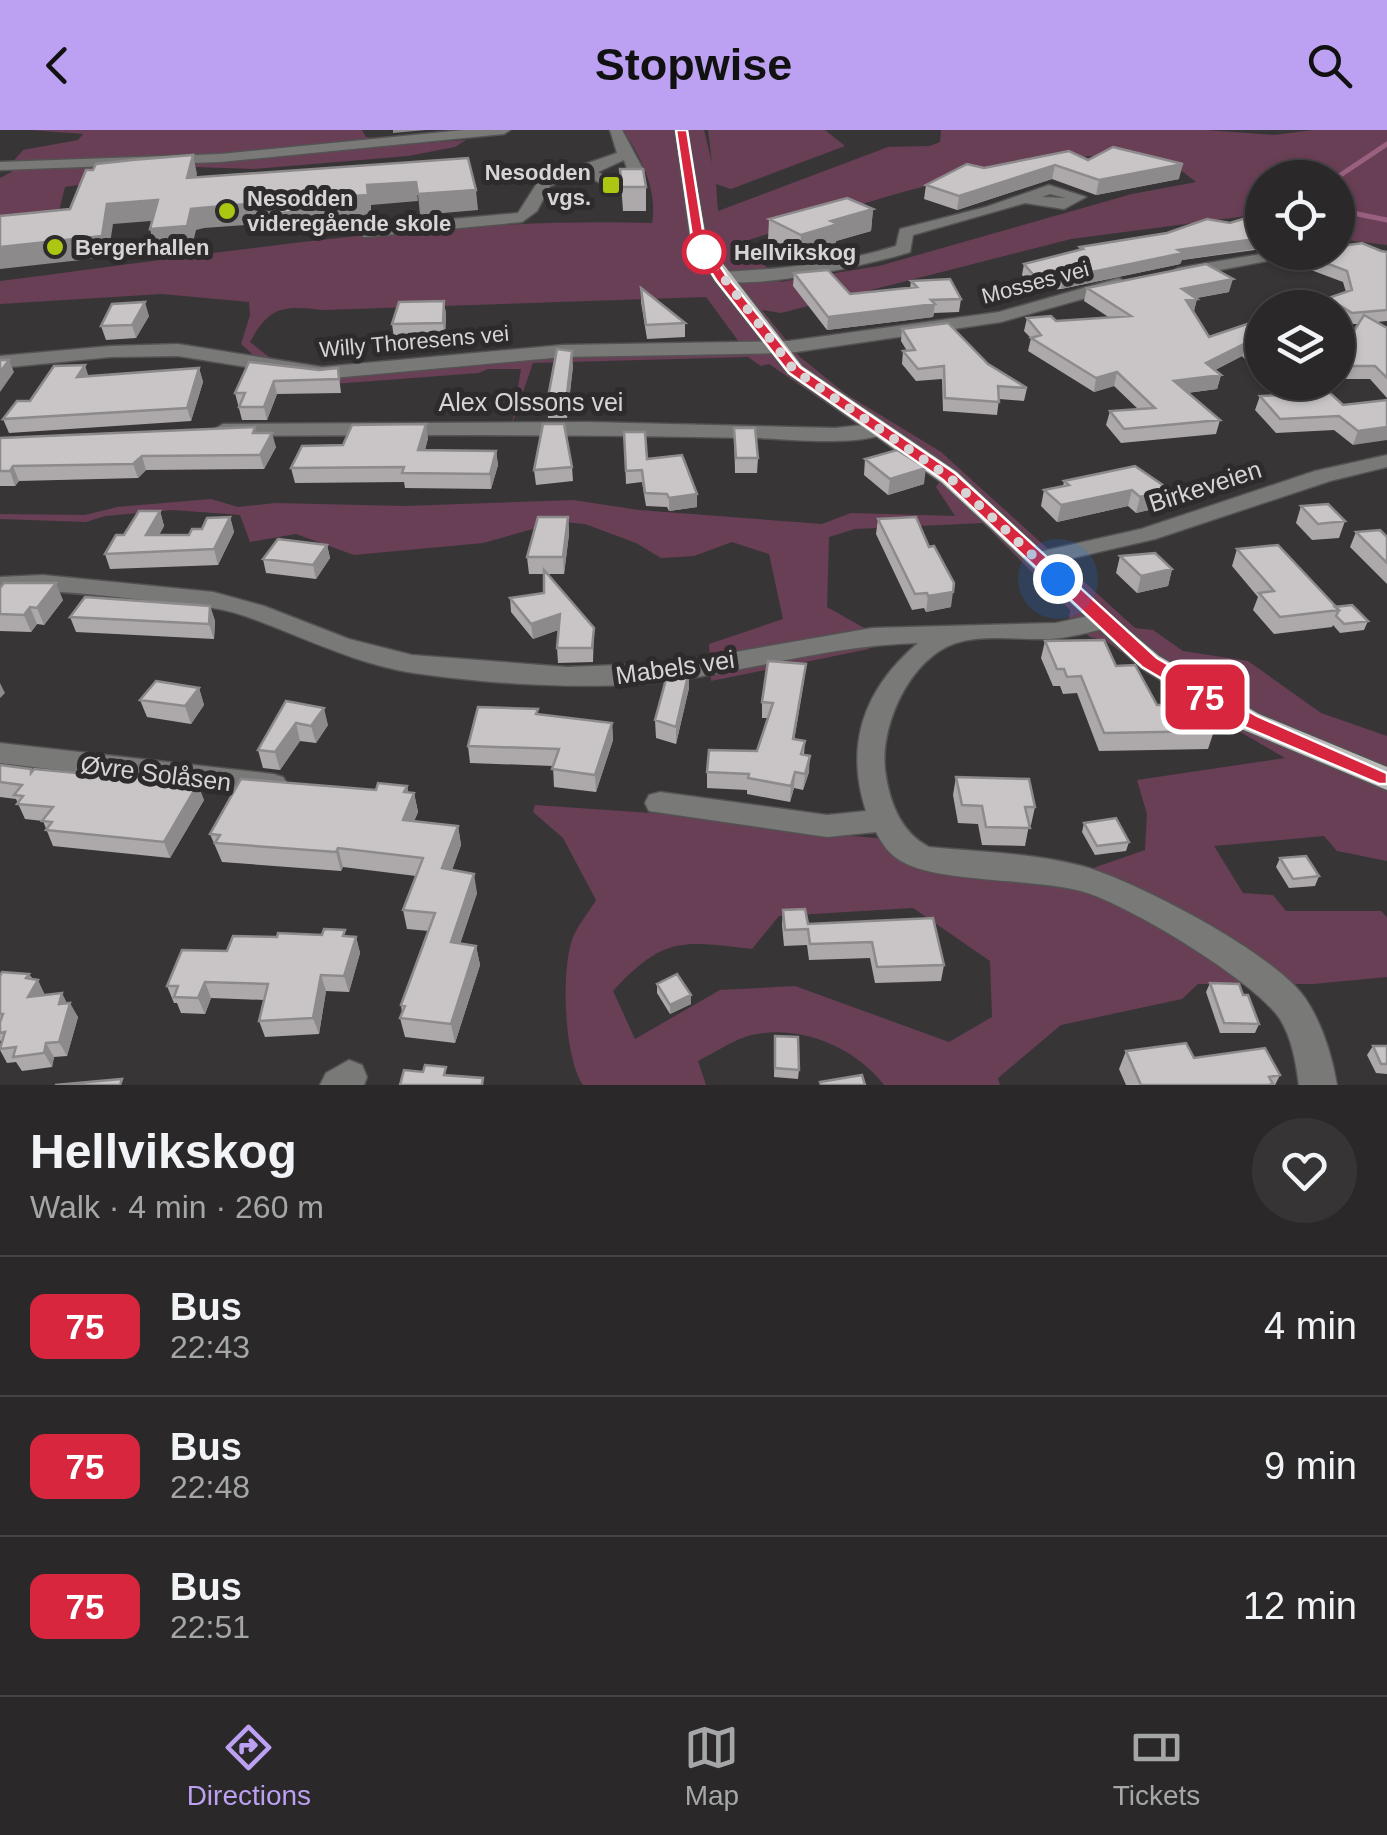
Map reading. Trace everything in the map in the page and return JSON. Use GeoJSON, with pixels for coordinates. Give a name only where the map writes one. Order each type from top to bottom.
{"type":"FeatureCollection","features":[{"type":"Feature","properties":{"kind":"main road"},"geometry":{"type":"LineString","coordinates":[[682,130],[694,228],[724,282],[775,348],[809,381],[949,477],[1101,621],[1150,662],[1210,700],[1323,754],[1387,778]]}},
{"type":"Feature","properties":{"kind":"street"},"geometry":{"type":"LineString","coordinates":[[3,168],[220,158],[504,130]]}},
{"type":"Feature","properties":{"kind":"street"},"geometry":{"type":"LineString","coordinates":[[594,166],[590,174],[599,180],[634,178],[637,171],[616,130]]}},
{"type":"Feature","properties":{"kind":"street"},"geometry":{"type":"LineString","coordinates":[[364,232],[508,221],[527,214],[544,182],[622,156],[625,151]]}},
{"type":"Feature","properties":{"kind":"street"},"geometry":{"type":"LineString","coordinates":[[724,282],[855,266],[904,249],[905,232],[1024,198]]}},
{"type":"Feature","properties":{"kind":"street","name":"Mosses vei"},"geometry":{"type":"LineString","coordinates":[[775,348],[990,319],[1142,279],[1245,262]]}},
{"type":"Feature","properties":{"kind":"street","name":"Willy Thoresens vei"},"geometry":{"type":"LineString","coordinates":[[0,362],[142,348],[200,352],[283,371],[322,373],[564,351],[775,348]]}},
{"type":"Feature","properties":{"kind":"street","name":"Alex Olssons vei"},"geometry":{"type":"LineString","coordinates":[[210,430],[588,428],[835,434],[882,429]]}},
{"type":"Feature","properties":{"kind":"street","name":"Birkeveien"},"geometry":{"type":"LineString","coordinates":[[1038,559],[1163,529],[1323,476],[1387,461]]}},
{"type":"Feature","properties":{"kind":"street","name":"Mabels vei"},"geometry":{"type":"LineString","coordinates":[[0,584],[23,580],[213,600],[255,611],[340,644],[412,664],[566,676],[672,672],[872,636],[1056,631],[1101,621]]}},
{"type":"Feature","properties":{"kind":"street"},"geometry":{"type":"LineString","coordinates":[[950,636],[922,652],[903,672],[876,714],[868,738],[868,765],[895,842],[926,859],[1100,884],[1243,965],[1275,988],[1292,1007],[1318,1085]]}},
{"type":"Feature","properties":{"kind":"street","name":"Øvre Solåsen"},"geometry":{"type":"LineString","coordinates":[[0,754],[296,787]]}},
{"type":"Feature","properties":{"kind":"street"},"geometry":{"type":"LineString","coordinates":[[660,803],[826,826],[885,820]]}},
{"type":"Feature","properties":{"kind":"shaded area"},"geometry":{"type":"Polygon","coordinates":[[[31,130],[362,130],[366,137],[390,140],[394,145],[466,140],[455,147],[408,156],[254,169],[195,167],[65,187],[54,231],[0,237],[0,178],[13,171],[11,164],[23,150],[78,140],[83,134],[31,130]]]}},
{"type":"Feature","properties":{"kind":"shaded area"},"geometry":{"type":"Polygon","coordinates":[[[623,130],[704,130],[712,163],[708,130],[825,130],[845,146],[731,189],[716,184],[718,211],[888,147],[930,146],[940,142],[941,130],[1205,130],[1274,135],[1313,130],[1387,130],[1387,245],[1355,241],[1355,160],[1245,160],[1245,216],[1071,239],[781,313],[762,310],[800,357],[846,394],[941,452],[1135,628],[1153,630],[1183,651],[1248,661],[1321,713],[1387,736],[1387,861],[1337,851],[1324,836],[1214,846],[1243,893],[1273,895],[1286,911],[1381,911],[1387,917],[1387,977],[1313,984],[1198,984],[1182,999],[1061,1025],[998,1078],[1000,1085],[884,1085],[857,1059],[823,1041],[767,1033],[748,1036],[698,1061],[706,1085],[583,1085],[568,1036],[566,973],[572,940],[596,900],[563,838],[533,812],[535,805],[665,814],[778,830],[877,838],[927,868],[1056,881],[1145,850],[1147,814],[1137,780],[1285,758],[1196,706],[1106,641],[1090,637],[1069,621],[1070,610],[983,523],[855,529],[829,537],[827,607],[866,629],[869,649],[711,681],[709,644],[783,619],[769,554],[732,542],[694,556],[661,558],[636,543],[585,524],[542,520],[533,529],[483,543],[354,555],[296,534],[250,542],[240,515],[173,510],[105,516],[86,522],[0,519],[0,514],[85,515],[117,507],[211,499],[238,507],[276,503],[405,506],[573,500],[639,510],[822,524],[851,513],[955,516],[936,487],[940,481],[769,364],[761,366],[748,357],[533,363],[512,424],[521,369],[320,385],[260,361],[241,344],[250,315],[249,302],[162,294],[0,304],[0,281],[243,249],[488,226],[652,223],[653,198],[642,163],[623,130]],[[1132,154],[1029,164],[928,185],[730,246],[751,250],[780,282],[879,266],[1132,194],[1196,182],[1178,168],[1132,154]],[[706,297],[298,308],[272,315],[250,342],[278,364],[330,376],[570,353],[745,350],[706,297]],[[913,908],[779,916],[752,949],[708,944],[675,946],[646,960],[613,991],[635,1039],[720,990],[795,986],[949,1042],[992,1017],[990,961],[913,908]]]}},
{"type":"Feature","properties":{"kind":"building"},"geometry":{"type":"Polygon","coordinates":[[[1113,147],[1183,164],[1099,180],[1055,165],[959,196],[926,185],[967,164],[984,168],[1069,151],[1088,160],[1113,147]]]}},
{"type":"Feature","properties":{"kind":"building"},"geometry":{"type":"Polygon","coordinates":[[[193,155],[187,178],[468,158],[476,190],[418,194],[416,182],[367,185],[368,195],[293,200],[292,212],[270,214],[271,202],[191,209],[187,226],[150,229],[158,200],[107,204],[102,236],[0,247],[0,216],[70,209],[86,170],[93,170],[96,164],[193,155]]]}},
{"type":"Feature","properties":{"kind":"building"},"geometry":{"type":"Polygon","coordinates":[[[620,169],[643,169],[646,187],[622,187],[620,169]]]}},
{"type":"Feature","properties":{"kind":"building"},"geometry":{"type":"Polygon","coordinates":[[[847,198],[873,209],[801,235],[769,219],[847,198]]]}},
{"type":"Feature","properties":{"kind":"building"},"geometry":{"type":"Polygon","coordinates":[[[1245,218],[1245,240],[1178,250],[1183,253],[1063,278],[1038,280],[1024,264],[1083,249],[1080,247],[1167,233],[1207,219],[1230,223],[1245,218]]]}},
{"type":"Feature","properties":{"kind":"building"},"geometry":{"type":"Polygon","coordinates":[[[1355,244],[1387,252],[1387,310],[1355,313],[1355,290],[1347,271],[1355,270],[1355,244]]]}},
{"type":"Feature","properties":{"kind":"building"},"geometry":{"type":"Polygon","coordinates":[[[1206,264],[1233,279],[1182,289],[1197,299],[1186,300],[1209,337],[1245,325],[1245,344],[1206,363],[1221,375],[1174,381],[1220,420],[1124,429],[1110,411],[1155,408],[1117,372],[1096,378],[1031,338],[1041,335],[1027,318],[1051,316],[1056,321],[1131,316],[1087,288],[1206,264]]]}},
{"type":"Feature","properties":{"kind":"building"},"geometry":{"type":"Polygon","coordinates":[[[828,270],[850,294],[917,287],[911,281],[950,279],[961,299],[931,300],[935,304],[828,317],[794,273],[828,270]]]}},
{"type":"Feature","properties":{"kind":"building"},"geometry":{"type":"Polygon","coordinates":[[[641,288],[685,323],[646,325],[641,288]]]}},
{"type":"Feature","properties":{"kind":"building"},"geometry":{"type":"Polygon","coordinates":[[[444,301],[443,323],[392,324],[399,302],[444,301]]]}},
{"type":"Feature","properties":{"kind":"building"},"geometry":{"type":"Polygon","coordinates":[[[145,302],[132,325],[101,326],[112,304],[145,302]]]}},
{"type":"Feature","properties":{"kind":"building"},"geometry":{"type":"Polygon","coordinates":[[[1364,315],[1387,328],[1387,378],[1375,366],[1355,366],[1355,329],[1364,315]]]}},
{"type":"Feature","properties":{"kind":"building"},"geometry":{"type":"Polygon","coordinates":[[[948,323],[988,364],[1027,388],[998,386],[999,402],[945,398],[944,366],[918,369],[903,351],[915,350],[902,329],[948,323]]]}},
{"type":"Feature","properties":{"kind":"building"},"geometry":{"type":"Polygon","coordinates":[[[557,349],[572,351],[566,403],[547,403],[557,349]]]}},
{"type":"Feature","properties":{"kind":"building"},"geometry":{"type":"Polygon","coordinates":[[[249,362],[319,370],[338,368],[339,379],[274,381],[264,407],[239,407],[245,393],[235,393],[249,362]]]}},
{"type":"Feature","properties":{"kind":"building"},"geometry":{"type":"Polygon","coordinates":[[[85,365],[77,377],[199,368],[187,408],[3,419],[17,401],[30,401],[54,366],[85,365]]]}},
{"type":"Feature","properties":{"kind":"building"},"geometry":{"type":"Polygon","coordinates":[[[1263,400],[1338,400],[1343,405],[1387,400],[1387,427],[1358,431],[1339,416],[1280,419],[1263,400]]]}},
{"type":"Feature","properties":{"kind":"building"},"geometry":{"type":"Polygon","coordinates":[[[426,424],[418,450],[496,451],[490,474],[402,473],[404,467],[291,468],[302,446],[343,445],[352,425],[426,424]]]}},
{"type":"Feature","properties":{"kind":"building"},"geometry":{"type":"Polygon","coordinates":[[[543,424],[564,424],[572,467],[534,470],[543,424]]]}},
{"type":"Feature","properties":{"kind":"building"},"geometry":{"type":"Polygon","coordinates":[[[255,427],[253,433],[272,433],[260,455],[142,456],[133,464],[13,466],[10,471],[0,471],[0,438],[255,427]]]}},
{"type":"Feature","properties":{"kind":"building"},"geometry":{"type":"Polygon","coordinates":[[[734,428],[755,428],[758,458],[736,458],[734,428]]]}},
{"type":"Feature","properties":{"kind":"building"},"geometry":{"type":"Polygon","coordinates":[[[624,432],[645,432],[647,459],[682,455],[697,494],[669,498],[667,494],[645,493],[642,470],[626,471],[624,432]]]}},
{"type":"Feature","properties":{"kind":"building"},"geometry":{"type":"Polygon","coordinates":[[[897,450],[926,468],[890,479],[865,459],[897,450]]]}},
{"type":"Feature","properties":{"kind":"building"},"geometry":{"type":"Polygon","coordinates":[[[1135,466],[1170,490],[1140,497],[1132,490],[1061,505],[1044,490],[1069,485],[1064,481],[1135,466]]]}},
{"type":"Feature","properties":{"kind":"building"},"geometry":{"type":"Polygon","coordinates":[[[1328,504],[1345,521],[1318,524],[1301,506],[1328,504]]]}},
{"type":"Feature","properties":{"kind":"building"},"geometry":{"type":"Polygon","coordinates":[[[139,511],[160,511],[146,535],[189,535],[192,529],[202,529],[207,518],[230,517],[214,549],[105,554],[116,535],[124,535],[139,511]]]}},
{"type":"Feature","properties":{"kind":"building"},"geometry":{"type":"Polygon","coordinates":[[[538,517],[568,517],[563,557],[527,557],[538,517]]]}},
{"type":"Feature","properties":{"kind":"building"},"geometry":{"type":"Polygon","coordinates":[[[916,517],[929,547],[934,546],[954,583],[953,592],[915,594],[878,519],[916,517]]]}},
{"type":"Feature","properties":{"kind":"building"},"geometry":{"type":"Polygon","coordinates":[[[1380,530],[1387,537],[1387,563],[1356,532],[1380,530]]]}},
{"type":"Feature","properties":{"kind":"building"},"geometry":{"type":"Polygon","coordinates":[[[278,539],[327,545],[313,565],[263,559],[278,539]]]}},
{"type":"Feature","properties":{"kind":"building"},"geometry":{"type":"Polygon","coordinates":[[[1278,545],[1339,610],[1280,617],[1259,593],[1274,591],[1237,549],[1278,545]]]}},
{"type":"Feature","properties":{"kind":"building"},"geometry":{"type":"Polygon","coordinates":[[[1155,553],[1172,569],[1141,576],[1120,556],[1155,553]]]}},
{"type":"Feature","properties":{"kind":"building"},"geometry":{"type":"Polygon","coordinates":[[[544,570],[594,628],[592,648],[557,648],[560,614],[531,624],[510,598],[544,593],[544,570]]]}},
{"type":"Feature","properties":{"kind":"building"},"geometry":{"type":"Polygon","coordinates":[[[4,583],[56,583],[37,608],[30,607],[24,615],[0,614],[0,588],[4,583]]]}},
{"type":"Feature","properties":{"kind":"building"},"geometry":{"type":"Polygon","coordinates":[[[85,597],[210,606],[209,624],[70,617],[85,597]]]}},
{"type":"Feature","properties":{"kind":"building"},"geometry":{"type":"Polygon","coordinates":[[[1352,605],[1368,621],[1344,624],[1336,616],[1339,610],[1335,607],[1352,605]]]}},
{"type":"Feature","properties":{"kind":"building"},"geometry":{"type":"Polygon","coordinates":[[[1104,640],[1116,666],[1135,665],[1157,705],[1200,704],[1214,731],[1104,733],[1081,676],[1067,677],[1064,669],[1057,669],[1045,641],[1104,640]]]}},
{"type":"Feature","properties":{"kind":"building"},"geometry":{"type":"Polygon","coordinates":[[[768,661],[806,664],[793,739],[805,741],[801,754],[810,756],[805,774],[795,772],[791,786],[748,778],[749,774],[707,772],[709,750],[757,751],[773,703],[762,702],[768,661]]]}},
{"type":"Feature","properties":{"kind":"building"},"geometry":{"type":"Polygon","coordinates":[[[689,671],[676,727],[655,720],[668,672],[689,671]]]}},
{"type":"Feature","properties":{"kind":"building"},"geometry":{"type":"Polygon","coordinates":[[[156,681],[199,688],[185,706],[140,700],[156,681]]]}},
{"type":"Feature","properties":{"kind":"building"},"geometry":{"type":"Polygon","coordinates":[[[286,701],[324,708],[311,726],[296,723],[275,752],[258,750],[286,701]]]}},
{"type":"Feature","properties":{"kind":"building"},"geometry":{"type":"Polygon","coordinates":[[[478,707],[538,709],[536,714],[612,723],[595,775],[552,769],[559,749],[468,746],[478,707]]]}},
{"type":"Feature","properties":{"kind":"building"},"geometry":{"type":"Polygon","coordinates":[[[0,765],[31,769],[31,773],[34,769],[76,773],[79,768],[192,778],[189,784],[198,784],[164,842],[46,830],[52,822],[42,821],[53,807],[17,804],[23,796],[14,795],[22,785],[0,782],[0,765]]]}},
{"type":"Feature","properties":{"kind":"building"},"geometry":{"type":"Polygon","coordinates":[[[956,777],[1029,779],[1035,807],[1025,807],[1030,828],[986,827],[982,806],[962,805],[956,777]]]}},
{"type":"Feature","properties":{"kind":"building"},"geometry":{"type":"Polygon","coordinates":[[[241,779],[376,790],[378,783],[407,786],[404,792],[414,793],[403,820],[458,826],[442,868],[474,874],[451,942],[476,946],[451,1024],[400,1018],[405,1006],[401,1005],[435,913],[403,910],[423,858],[338,848],[336,852],[215,843],[220,835],[210,834],[241,779]]]}},
{"type":"Feature","properties":{"kind":"building"},"geometry":{"type":"Polygon","coordinates":[[[1116,818],[1129,842],[1097,846],[1084,823],[1116,818]]]}},
{"type":"Feature","properties":{"kind":"building"},"geometry":{"type":"Polygon","coordinates":[[[1306,856],[1319,876],[1293,879],[1280,858],[1306,856]]]}},
{"type":"Feature","properties":{"kind":"building"},"geometry":{"type":"Polygon","coordinates":[[[805,909],[808,924],[933,918],[944,965],[877,967],[872,942],[810,944],[808,929],[785,930],[783,910],[805,909]]]}},
{"type":"Feature","properties":{"kind":"building"},"geometry":{"type":"Polygon","coordinates":[[[324,929],[345,930],[343,936],[356,937],[344,976],[321,975],[313,1018],[259,1021],[268,984],[205,982],[198,998],[174,997],[178,986],[167,986],[182,950],[227,951],[233,936],[322,935],[324,929]]]}},
{"type":"Feature","properties":{"kind":"building"},"geometry":{"type":"Polygon","coordinates":[[[2,972],[29,974],[26,978],[38,980],[28,997],[62,993],[59,1004],[70,1003],[59,1042],[46,1043],[44,1053],[13,1057],[16,1047],[0,1049],[5,1032],[0,1033],[2,972]]]}},
{"type":"Feature","properties":{"kind":"building"},"geometry":{"type":"Polygon","coordinates":[[[677,974],[691,995],[670,1005],[657,984],[677,974]]]}},
{"type":"Feature","properties":{"kind":"building"},"geometry":{"type":"Polygon","coordinates":[[[1210,983],[1239,984],[1243,995],[1248,995],[1259,1024],[1224,1023],[1210,983]]]}},
{"type":"Feature","properties":{"kind":"building"},"geometry":{"type":"Polygon","coordinates":[[[775,1036],[798,1037],[799,1070],[775,1068],[775,1036]]]}},
{"type":"Feature","properties":{"kind":"building"},"geometry":{"type":"Polygon","coordinates":[[[1186,1043],[1194,1058],[1265,1048],[1280,1075],[1269,1077],[1273,1084],[1268,1085],[1141,1085],[1126,1051],[1186,1043]]]}},
{"type":"Feature","properties":{"kind":"building"},"geometry":{"type":"Polygon","coordinates":[[[1373,1046],[1387,1046],[1387,1064],[1381,1064],[1373,1046]]]}},
{"type":"Feature","properties":{"kind":"building"},"geometry":{"type":"Polygon","coordinates":[[[425,1065],[446,1067],[444,1075],[483,1078],[482,1085],[400,1085],[404,1070],[423,1072],[425,1065]]]}},
{"type":"Feature","properties":{"kind":"building"},"geometry":{"type":"Polygon","coordinates":[[[862,1075],[865,1085],[820,1082],[862,1075]]]}},
{"type":"Feature","properties":{"kind":"building"},"geometry":{"type":"Polygon","coordinates":[[[122,1079],[120,1085],[55,1085],[122,1079]]]}},
{"type":"Feature","properties":{"kind":"waterway"},"geometry":{"type":"LineString","coordinates":[[1355,165],[1387,144]]}},
{"type":"Feature","properties":{"kind":"waterway"},"geometry":{"type":"LineString","coordinates":[[1355,213],[1387,220]]}},
{"type":"Feature","properties":{"kind":"bus line","name":"75"},"geometry":{"type":"LineString","coordinates":[[682,130],[699,243],[720,277],[794,370],[949,477],[1101,621],[1150,662],[1250,721],[1387,778]]}},
{"type":"Feature","properties":{"kind":"place","name":"Nesodden vgs."},"geometry":{"type":"Point","coordinates":[611,185]}},
{"type":"Feature","properties":{"kind":"place","name":"Nesodden videregående skole"},"geometry":{"type":"Point","coordinates":[227,211]}},
{"type":"Feature","properties":{"kind":"place","name":"Bergerhallen"},"geometry":{"type":"Point","coordinates":[55,247]}},
{"type":"Feature","properties":{"kind":"place","name":"Hellvikskog"},"geometry":{"type":"Point","coordinates":[704,252]}},
{"type":"Feature","properties":{"kind":"route"},"geometry":{"type":"LineString","coordinates":[[704,252],[794,370],[949,477],[1058,579]]}}]}
